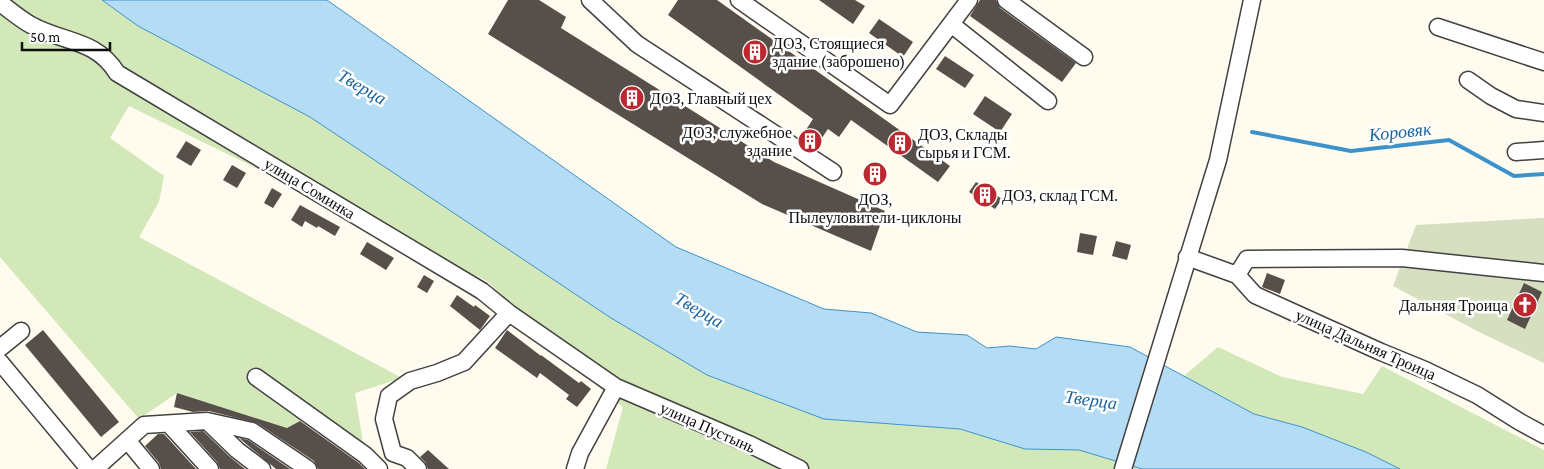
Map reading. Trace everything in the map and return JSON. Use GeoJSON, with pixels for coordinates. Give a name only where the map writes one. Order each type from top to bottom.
{"type":"FeatureCollection","features":[{"type":"Feature","properties":{"kind":"street"},"geometry":{"type":"LineString","coordinates":[[590,0],[637,44],[833,172]]}},
{"type":"Feature","properties":{"kind":"street"},"geometry":{"type":"LineString","coordinates":[[739,0],[890,105],[969,0]]}},
{"type":"Feature","properties":{"kind":"street"},"geometry":{"type":"LineString","coordinates":[[1006,0],[1084,57]]}},
{"type":"Feature","properties":{"kind":"street"},"geometry":{"type":"LineString","coordinates":[[1123,469],[1218,160],[1252,0]]}},
{"type":"Feature","properties":{"kind":"street","name":"улица Соминка"},"geometry":{"type":"LineString","coordinates":[[0,3],[31,25],[90,47],[109,61],[117,73],[482,290],[509,313],[616,387]]}},
{"type":"Feature","properties":{"kind":"street"},"geometry":{"type":"LineString","coordinates":[[951,24],[1048,101]]}},
{"type":"Feature","properties":{"kind":"street"},"geometry":{"type":"LineString","coordinates":[[1438,28],[1544,62]]}},
{"type":"Feature","properties":{"kind":"street"},"geometry":{"type":"LineString","coordinates":[[1468,80],[1491,96],[1516,109],[1544,113]]}},
{"type":"Feature","properties":{"kind":"street"},"geometry":{"type":"LineString","coordinates":[[1516,152],[1544,150]]}},
{"type":"Feature","properties":{"kind":"street","name":"улица Дальняя Троица"},"geometry":{"type":"LineString","coordinates":[[1188,258],[1237,275],[1255,295],[1477,395],[1544,435]]}},
{"type":"Feature","properties":{"kind":"street"},"geometry":{"type":"LineString","coordinates":[[1237,275],[1247,259],[1338,258],[1402,258],[1544,273]]}},
{"type":"Feature","properties":{"kind":"street"},"geometry":{"type":"LineString","coordinates":[[418,469],[407,458],[393,453],[384,419],[389,396],[410,381],[464,362],[509,313]]}},
{"type":"Feature","properties":{"kind":"street"},"geometry":{"type":"LineString","coordinates":[[0,348],[21,331]]}},
{"type":"Feature","properties":{"kind":"street"},"geometry":{"type":"LineString","coordinates":[[0,362],[89,469]]}},
{"type":"Feature","properties":{"kind":"street"},"geometry":{"type":"LineString","coordinates":[[256,377],[365,455],[379,469]]}},
{"type":"Feature","properties":{"kind":"street"},"geometry":{"type":"LineString","coordinates":[[575,469],[580,453],[616,387]]}},
{"type":"Feature","properties":{"kind":"street","name":"улица Пустынь"},"geometry":{"type":"LineString","coordinates":[[616,387],[748,444],[800,469]]}},
{"type":"Feature","properties":{"kind":"street"},"geometry":{"type":"LineString","coordinates":[[207,421],[237,450],[262,469]]}},
{"type":"Feature","properties":{"kind":"street"},"geometry":{"type":"LineString","coordinates":[[95,469],[144,425],[207,421],[252,431],[308,469]]}},
{"type":"Feature","properties":{"kind":"street"},"geometry":{"type":"LineString","coordinates":[[170,424],[210,469]]}},
{"type":"Feature","properties":{"kind":"street"},"geometry":{"type":"LineString","coordinates":[[127,440],[151,469]]}},
{"type":"Feature","properties":{"kind":"green space"},"geometry":{"type":"Polygon","coordinates":[[[0,0],[102,0],[138,26],[310,117],[824,419],[960,429],[1025,449],[1079,450],[1142,469],[606,469],[623,407],[608,396],[487,281],[129,106],[110,138],[164,176],[159,202],[139,237],[402,378],[355,393],[365,455],[310,416],[287,428],[177,393],[139,419],[0,257],[0,0]]]}},
{"type":"Feature","properties":{"kind":"green space"},"geometry":{"type":"Polygon","coordinates":[[[1544,218],[1544,363],[1479,332],[1393,286],[1416,225],[1544,218]]]}},
{"type":"Feature","properties":{"kind":"green space"},"geometry":{"type":"Polygon","coordinates":[[[1218,347],[1282,377],[1363,394],[1382,366],[1544,450],[1544,469],[1400,469],[1366,452],[1302,427],[1254,414],[1184,376],[1218,347]]]}},
{"type":"Feature","properties":{"kind":"water","name":"Тверца"},"geometry":{"type":"Polygon","coordinates":[[[102,0],[327,0],[676,247],[824,309],[871,313],[917,332],[967,335],[987,348],[1010,346],[1036,349],[1056,337],[1130,347],[1254,414],[1302,427],[1366,452],[1400,469],[1142,469],[1079,450],[1025,449],[960,429],[824,419],[707,375],[611,318],[310,117],[138,26],[102,0]]]}},
{"type":"Feature","properties":{"kind":"building","name":"ДОЗ, Главный цех"},"geometry":{"type":"Polygon","coordinates":[[[508,0],[539,0],[566,17],[561,28],[774,162],[885,211],[871,251],[762,204],[488,34],[508,0]]]}},
{"type":"Feature","properties":{"kind":"building","name":"ДОЗ, Стоящиеся здание (заброшено)"},"geometry":{"type":"Polygon","coordinates":[[[678,0],[717,0],[950,166],[938,182],[851,120],[839,137],[828,129],[815,148],[800,139],[813,119],[668,15],[678,0]]]}},
{"type":"Feature","properties":{"kind":"building"},"geometry":{"type":"Polygon","coordinates":[[[819,0],[855,0],[865,6],[853,24],[819,0]]]}},
{"type":"Feature","properties":{"kind":"building"},"geometry":{"type":"Polygon","coordinates":[[[980,0],[996,0],[1000,8],[1076,63],[1062,82],[970,16],[980,0]]]}},
{"type":"Feature","properties":{"kind":"building"},"geometry":{"type":"Polygon","coordinates":[[[879,19],[913,42],[903,57],[869,33],[879,19]]]}},
{"type":"Feature","properties":{"kind":"building"},"geometry":{"type":"Polygon","coordinates":[[[945,56],[974,75],[965,88],[936,69],[945,56]]]}},
{"type":"Feature","properties":{"kind":"building"},"geometry":{"type":"Polygon","coordinates":[[[985,96],[1012,114],[1000,132],[973,114],[985,96]]]}},
{"type":"Feature","properties":{"kind":"building"},"geometry":{"type":"Polygon","coordinates":[[[186,141],[201,150],[191,166],[176,157],[186,141]]]}},
{"type":"Feature","properties":{"kind":"building","name":"ДОЗ, Пылеуловители-циклоны"},"geometry":{"type":"Polygon","coordinates":[[[875,163],[885,171],[874,185],[865,177],[875,163]]]}},
{"type":"Feature","properties":{"kind":"building"},"geometry":{"type":"Polygon","coordinates":[[[232,165],[246,173],[237,188],[223,180],[232,165]]]}},
{"type":"Feature","properties":{"kind":"building","name":"ДОЗ, склад ГСМ."},"geometry":{"type":"Polygon","coordinates":[[[976,182],[1002,199],[995,209],[969,192],[976,182]]]}},
{"type":"Feature","properties":{"kind":"building"},"geometry":{"type":"Polygon","coordinates":[[[272,188],[282,194],[273,208],[264,203],[272,188]]]}},
{"type":"Feature","properties":{"kind":"building"},"geometry":{"type":"Polygon","coordinates":[[[300,205],[340,227],[335,236],[305,221],[302,227],[291,220],[300,205]]]}},
{"type":"Feature","properties":{"kind":"building"},"geometry":{"type":"Polygon","coordinates":[[[1080,233],[1097,236],[1093,255],[1077,252],[1080,233]]]}},
{"type":"Feature","properties":{"kind":"building"},"geometry":{"type":"Polygon","coordinates":[[[1116,241],[1131,245],[1127,260],[1112,256],[1116,241]]]}},
{"type":"Feature","properties":{"kind":"building"},"geometry":{"type":"Polygon","coordinates":[[[367,242],[394,258],[386,270],[360,254],[367,242]]]}},
{"type":"Feature","properties":{"kind":"building"},"geometry":{"type":"Polygon","coordinates":[[[1267,273],[1285,280],[1280,294],[1262,287],[1267,273]]]}},
{"type":"Feature","properties":{"kind":"building"},"geometry":{"type":"Polygon","coordinates":[[[424,275],[434,281],[427,293],[417,287],[424,275]]]}},
{"type":"Feature","properties":{"kind":"building"},"geometry":{"type":"Polygon","coordinates":[[[1524,283],[1542,292],[1525,329],[1507,320],[1524,283]]]}},
{"type":"Feature","properties":{"kind":"building"},"geometry":{"type":"Polygon","coordinates":[[[457,295],[490,316],[480,330],[450,306],[457,295]]]}},
{"type":"Feature","properties":{"kind":"building"},"geometry":{"type":"Polygon","coordinates":[[[43,330],[119,422],[101,437],[25,345],[43,330]]]}},
{"type":"Feature","properties":{"kind":"building"},"geometry":{"type":"Polygon","coordinates":[[[507,330],[579,383],[581,381],[591,389],[577,407],[566,399],[569,395],[540,373],[537,378],[495,348],[507,330]]]}},
{"type":"Feature","properties":{"kind":"building"},"geometry":{"type":"Polygon","coordinates":[[[177,393],[287,428],[300,421],[365,469],[318,469],[314,461],[257,423],[209,411],[193,412],[174,407],[177,393]]]}},
{"type":"Feature","properties":{"kind":"building"},"geometry":{"type":"Polygon","coordinates":[[[203,431],[245,469],[220,469],[217,462],[190,432],[203,431]]]}},
{"type":"Feature","properties":{"kind":"building"},"geometry":{"type":"Polygon","coordinates":[[[158,434],[164,434],[196,469],[161,469],[159,463],[145,446],[158,434]]]}},
{"type":"Feature","properties":{"kind":"building"},"geometry":{"type":"Polygon","coordinates":[[[239,438],[248,440],[290,469],[276,469],[239,438]]]}},
{"type":"Feature","properties":{"kind":"building"},"geometry":{"type":"Polygon","coordinates":[[[428,450],[449,469],[428,469],[420,457],[428,450]]]}},
{"type":"Feature","properties":{"kind":"waterway","name":"Коровяк"},"geometry":{"type":"LineString","coordinates":[[1252,132],[1351,151],[1449,140],[1514,176],[1544,174]]}},
{"type":"Feature","properties":{"kind":"place","name":"ДОЗ, Стоящиеся здание (заброшено)"},"geometry":{"type":"Point","coordinates":[755,52]}},
{"type":"Feature","properties":{"kind":"place","name":"ДОЗ, Главный цех"},"geometry":{"type":"Point","coordinates":[632,98]}},
{"type":"Feature","properties":{"kind":"place","name":"ДОЗ, служебное здание"},"geometry":{"type":"Point","coordinates":[810,141]}},
{"type":"Feature","properties":{"kind":"place","name":"ДОЗ, Склады сырья и ГСМ."},"geometry":{"type":"Point","coordinates":[900,143]}},
{"type":"Feature","properties":{"kind":"place","name":"ДОЗ, Пылеуловители-циклоны"},"geometry":{"type":"Point","coordinates":[875,174]}},
{"type":"Feature","properties":{"kind":"place","name":"ДОЗ, склад ГСМ."},"geometry":{"type":"Point","coordinates":[985,195]}},
{"type":"Feature","properties":{"kind":"place","name":"Дальняя Троица"},"geometry":{"type":"Point","coordinates":[1525,305]}}]}
